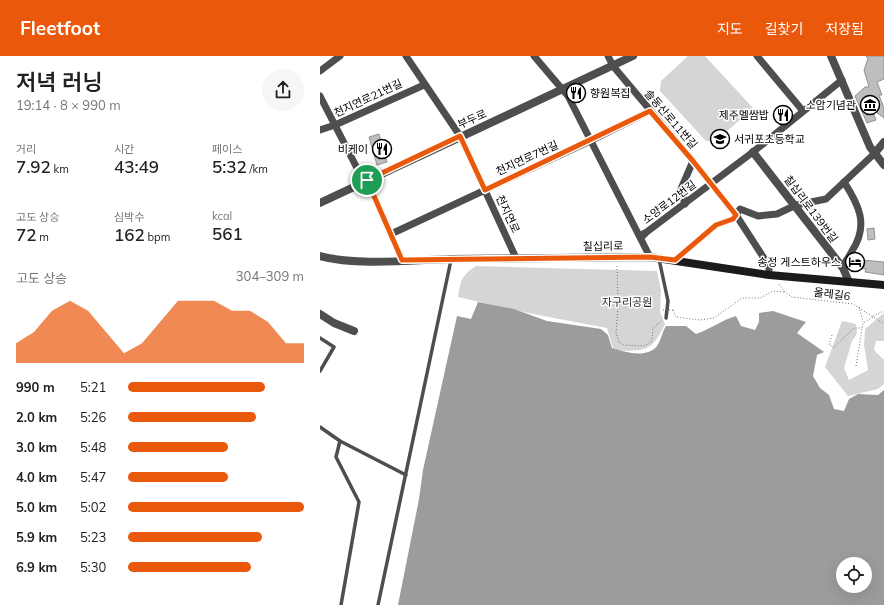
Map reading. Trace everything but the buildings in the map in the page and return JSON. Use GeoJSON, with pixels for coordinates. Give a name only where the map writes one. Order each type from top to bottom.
{"type":"FeatureCollection","features":[{"type":"Feature","properties":{"kind":"main road","name":"칠십리로"},"geometry":{"type":"LineString","coordinates":[[451,259],[650,257],[769,275],[884,285]]}},
{"type":"Feature","properties":{"kind":"street"},"geometry":{"type":"LineString","coordinates":[[320,71],[340,56]]}},
{"type":"Feature","properties":{"kind":"street","name":"천지연로"},"geometry":{"type":"LineString","coordinates":[[406,56],[424,85],[460,136],[516,258]]}},
{"type":"Feature","properties":{"kind":"street"},"geometry":{"type":"LineString","coordinates":[[534,56],[563,89],[592,140],[642,236],[650,257]]}},
{"type":"Feature","properties":{"kind":"street","name":"솔동산로11번길"},"geometry":{"type":"LineString","coordinates":[[608,56],[613,66],[693,161],[736,215],[770,266],[769,275]]}},
{"type":"Feature","properties":{"kind":"street","name":"부두로"},"geometry":{"type":"LineString","coordinates":[[320,203],[633,56]]}},
{"type":"Feature","properties":{"kind":"street"},"geometry":{"type":"LineString","coordinates":[[758,56],[803,111]]}},
{"type":"Feature","properties":{"kind":"street"},"geometry":{"type":"LineString","coordinates":[[831,56],[870,147],[884,166]]}},
{"type":"Feature","properties":{"kind":"street","name":"소양로12번길"},"geometry":{"type":"LineString","coordinates":[[642,236],[753,152],[842,80]]}},
{"type":"Feature","properties":{"kind":"street","name":"천지연로21번길"},"geometry":{"type":"LineString","coordinates":[[320,130],[335,125],[424,85]]}},
{"type":"Feature","properties":{"kind":"street"},"geometry":{"type":"LineString","coordinates":[[320,96],[358,170],[367,180],[402,260]]}},
{"type":"Feature","properties":{"kind":"street","name":"천지연로7번길"},"geometry":{"type":"LineString","coordinates":[[391,234],[592,140],[650,111]]}},
{"type":"Feature","properties":{"kind":"street"},"geometry":{"type":"LineString","coordinates":[[675,260],[716,225],[733,219],[740,209],[758,216],[777,214],[796,205],[826,199],[875,153],[884,142]]}},
{"type":"Feature","properties":{"kind":"street","name":"칠십리로139번길"},"geometry":{"type":"LineString","coordinates":[[753,152],[796,205],[841,266],[849,282]]}},
{"type":"Feature","properties":{"kind":"street"},"geometry":{"type":"LineString","coordinates":[[684,204],[681,189],[693,161]]}},
{"type":"Feature","properties":{"kind":"street"},"geometry":{"type":"LineString","coordinates":[[841,266],[855,246],[862,223],[855,199],[844,182]]}},
{"type":"Feature","properties":{"kind":"street","name":"칠십리로"},"geometry":{"type":"LineString","coordinates":[[320,256],[336,260],[451,259]]}},
{"type":"Feature","properties":{"kind":"street"},"geometry":{"type":"LineString","coordinates":[[320,314],[334,323],[354,331]]}},
{"type":"Feature","properties":{"kind":"lane"},"geometry":{"type":"LineString","coordinates":[[659,258],[668,301],[666,318]]}},
{"type":"Feature","properties":{"kind":"lane"},"geometry":{"type":"LineString","coordinates":[[378,605],[451,259]]}},
{"type":"Feature","properties":{"kind":"lane"},"geometry":{"type":"LineString","coordinates":[[320,338],[334,346],[320,371]]}},
{"type":"Feature","properties":{"kind":"lane"},"geometry":{"type":"LineString","coordinates":[[320,427],[340,441],[406,475]]}},
{"type":"Feature","properties":{"kind":"lane"},"geometry":{"type":"LineString","coordinates":[[340,441],[336,457],[359,502],[341,605]]}},
{"type":"Feature","properties":{"kind":"path"},"geometry":{"type":"LineString","coordinates":[[617,266],[618,307],[616,333],[619,342],[624,345],[644,346],[652,341],[653,328],[666,318]]}},
{"type":"Feature","properties":{"kind":"path"},"geometry":{"type":"LineString","coordinates":[[779,284],[785,292]]}},
{"type":"Feature","properties":{"kind":"path"},"geometry":{"type":"LineString","coordinates":[[663,310],[673,310],[676,317],[700,320],[714,318],[742,298],[760,298],[773,291],[785,292]]}},
{"type":"Feature","properties":{"kind":"path","name":"올레길6"},"geometry":{"type":"LineString","coordinates":[[785,292],[792,297],[853,304],[884,324]]}},
{"type":"Feature","properties":{"kind":"path"},"geometry":{"type":"LineString","coordinates":[[859,307],[864,323]]}},
{"type":"Feature","properties":{"kind":"path"},"geometry":{"type":"LineString","coordinates":[[856,366],[864,323],[873,316],[884,311]]}},
{"type":"Feature","properties":{"kind":"path"},"geometry":{"type":"LineString","coordinates":[[832,334],[829,345],[834,347],[854,328],[862,328]]}},
{"type":"Feature","properties":{"kind":"green space"},"geometry":{"type":"Polygon","coordinates":[[[688,56],[705,56],[753,108],[716,141],[706,141],[660,91],[661,81],[688,56]]]}},
{"type":"Feature","properties":{"kind":"green space","name":"자구리공원"},"geometry":{"type":"Polygon","coordinates":[[[476,266],[657,271],[661,290],[660,312],[665,324],[655,341],[646,348],[633,351],[614,351],[607,328],[533,314],[458,297],[462,279],[476,266]]]}},
{"type":"Feature","properties":{"kind":"green space"},"geometry":{"type":"Polygon","coordinates":[[[884,313],[884,341],[876,341],[874,350],[884,360],[884,384],[878,389],[848,396],[825,367],[842,321],[856,324],[857,334],[852,341],[844,368],[849,380],[868,370],[864,345],[865,329],[884,313]]]}},
{"type":"Feature","properties":{"kind":"shaded area"},"geometry":{"type":"Polygon","coordinates":[[[478,302],[514,309],[547,321],[601,329],[608,335],[612,348],[635,353],[653,350],[657,346],[666,326],[686,326],[696,334],[736,316],[741,326],[755,330],[759,322],[759,313],[773,311],[806,322],[797,333],[824,352],[817,355],[813,376],[820,388],[829,395],[834,409],[844,411],[849,399],[858,394],[878,395],[884,390],[884,605],[398,605],[419,499],[423,470],[457,316],[471,319],[478,302]]]}},
{"type":"Feature","properties":{"kind":"place","name":"향원복집"},"geometry":{"type":"Point","coordinates":[576,93]}},
{"type":"Feature","properties":{"kind":"place","name":"소암기념관"},"geometry":{"type":"Point","coordinates":[870,105]}},
{"type":"Feature","properties":{"kind":"place","name":"제주멜쌈밥"},"geometry":{"type":"Point","coordinates":[783,115]}},
{"type":"Feature","properties":{"kind":"place","name":"서귀포초등학교"},"geometry":{"type":"Point","coordinates":[720,139]}},
{"type":"Feature","properties":{"kind":"place","name":"비케이"},"geometry":{"type":"Point","coordinates":[382,149]}},
{"type":"Feature","properties":{"kind":"place","name":"송정 게스트하우스"},"geometry":{"type":"Point","coordinates":[855,262]}},
{"type":"Feature","properties":{"kind":"route"},"geometry":{"type":"LineString","coordinates":[[650,111],[693,161],[736,215],[733,219],[716,225],[675,260],[650,257],[402,260],[367,180],[460,136],[485,190],[650,111]]}}]}
